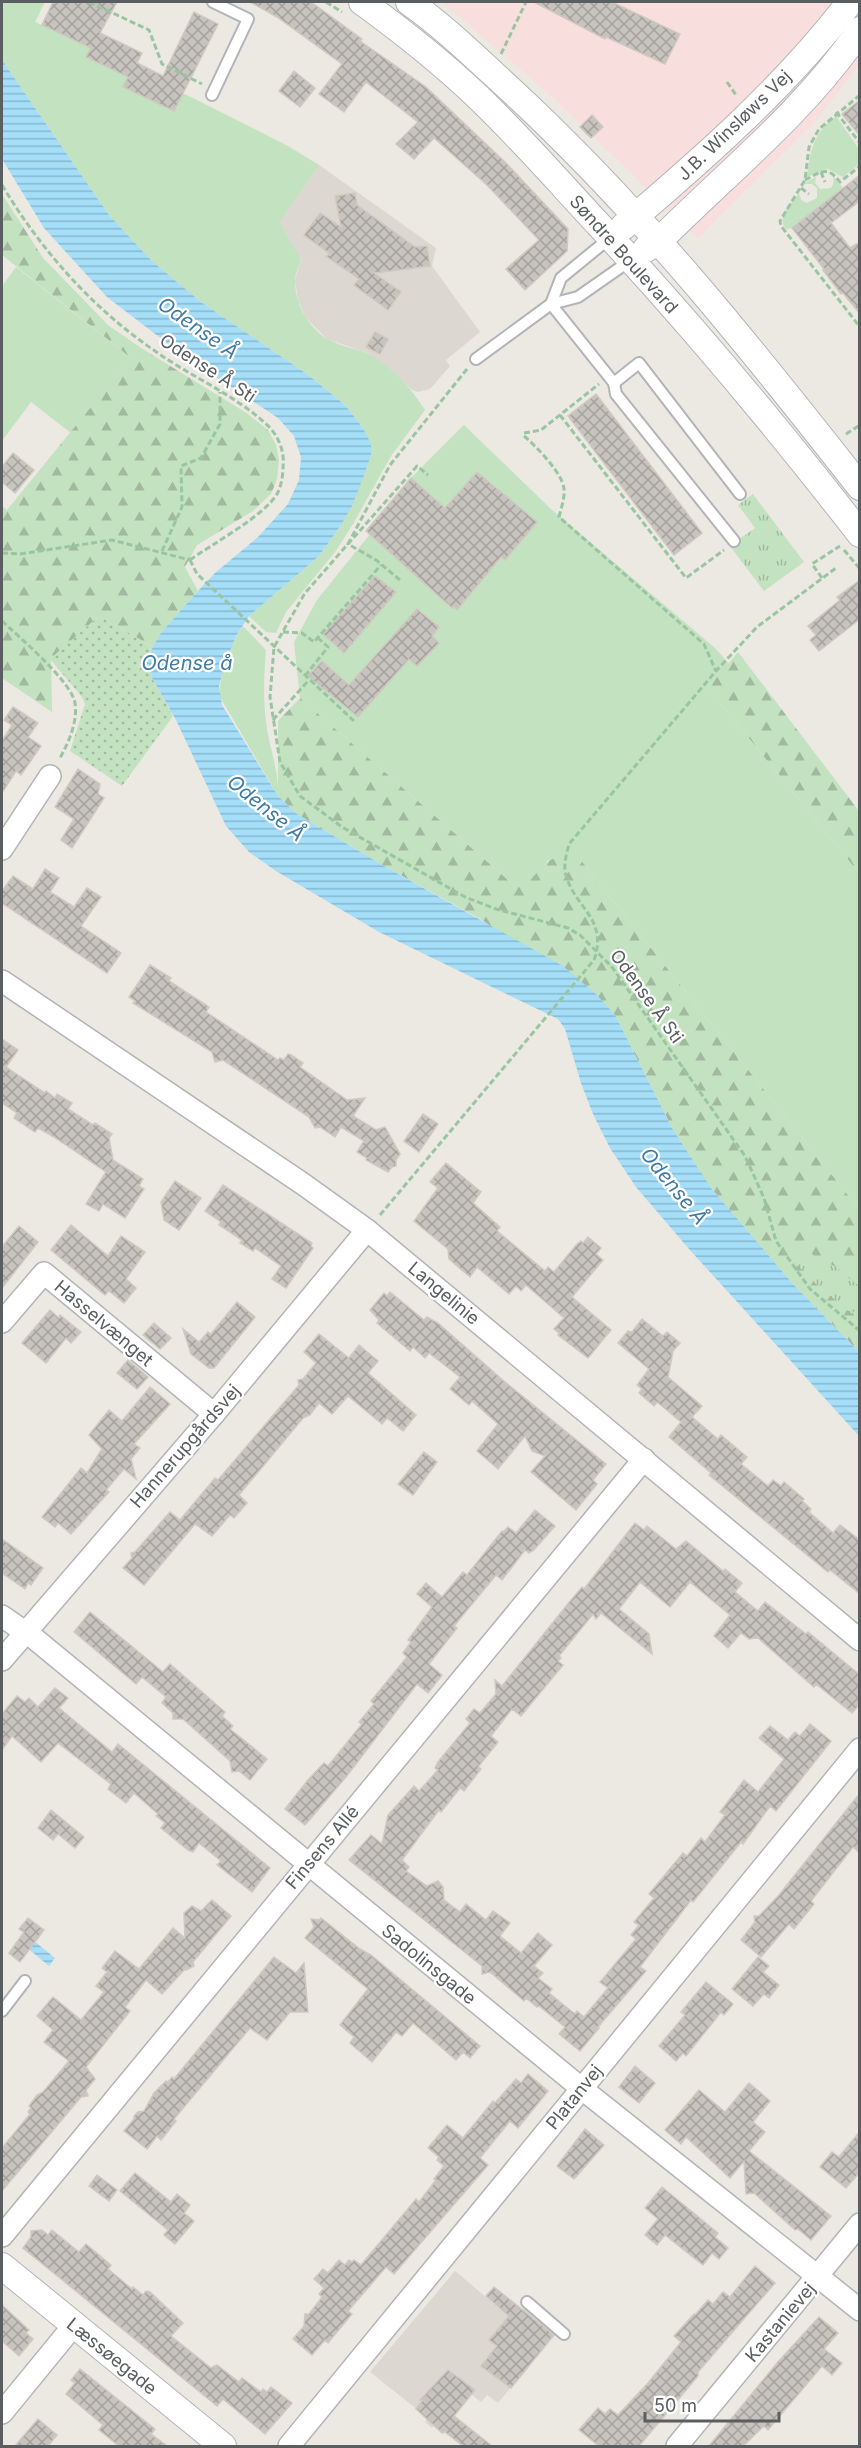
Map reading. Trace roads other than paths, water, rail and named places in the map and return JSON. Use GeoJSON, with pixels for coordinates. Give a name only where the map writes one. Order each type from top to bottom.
{"type":"FeatureCollection","features":[{"type":"Feature","properties":{"kind":"street"},"geometry":{"type":"LineString","coordinates":[[362,2],[401,30],[476,96],[520,139],[546,149],[623,227]]}},
{"type":"Feature","properties":{"kind":"street","name":"Søndre Boulevard"},"geometry":{"type":"LineString","coordinates":[[409,2],[554,130],[623,227],[645,250],[726,319],[860,487]]}},
{"type":"Feature","properties":{"kind":"street","name":"J.B. Winsløws Vej"},"geometry":{"type":"LineString","coordinates":[[623,227],[750,114],[850,4]]}},
{"type":"Feature","properties":{"kind":"street","name":"J.B. Winsløws Vej"},"geometry":{"type":"LineString","coordinates":[[645,250],[787,119],[860,30]]}},
{"type":"Feature","properties":{"kind":"street","name":"Søndre Boulevard"},"geometry":{"type":"LineString","coordinates":[[623,227],[645,250],[792,447],[850,540]]}},
{"type":"Feature","properties":{"kind":"street"},"geometry":{"type":"LineString","coordinates":[[2,849],[50,776]]}},
{"type":"Feature","properties":{"kind":"street","name":"Langelinie"},"geometry":{"type":"LineString","coordinates":[[2,981],[303,1184],[367,1230],[860,1640]]}},
{"type":"Feature","properties":{"kind":"street","name":"Hannerupgårdsvej"},"geometry":{"type":"LineString","coordinates":[[2,1660],[367,1230]]}},
{"type":"Feature","properties":{"kind":"street","name":"Hasselvænget"},"geometry":{"type":"LineString","coordinates":[[2,1323],[44,1273],[214,1413]]}},
{"type":"Feature","properties":{"kind":"street","name":"Finsens Allé"},"geometry":{"type":"LineString","coordinates":[[2,2236],[307,1864],[644,1459]]}},
{"type":"Feature","properties":{"kind":"street","name":"Sadolinsgade"},"geometry":{"type":"LineString","coordinates":[[2,1616],[25,1632],[581,2088],[816,2278],[860,2310]]}},
{"type":"Feature","properties":{"kind":"street","name":"Platanvej"},"geometry":{"type":"LineString","coordinates":[[289,2446],[860,1749]]}},
{"type":"Feature","properties":{"kind":"street","name":"Kastanievej"},"geometry":{"type":"LineString","coordinates":[[677,2446],[860,2224]]}},
{"type":"Feature","properties":{"kind":"street","name":"Læssøegade"},"geometry":{"type":"LineString","coordinates":[[2,2266],[223,2446]]}},
{"type":"Feature","properties":{"kind":"street"},"geometry":{"type":"LineString","coordinates":[[2,2413],[74,2325]]}},
{"type":"Feature","properties":{"kind":"lane"},"geometry":{"type":"LineString","coordinates":[[213,2],[248,19],[213,92]]}},
{"type":"Feature","properties":{"kind":"lane"},"geometry":{"type":"LineString","coordinates":[[551,304],[561,278],[623,227]]}},
{"type":"Feature","properties":{"kind":"lane"},"geometry":{"type":"LineString","coordinates":[[476,359],[551,304],[578,297],[645,250]]}},
{"type":"Feature","properties":{"kind":"lane"},"geometry":{"type":"LineString","coordinates":[[551,304],[611,379],[616,394],[734,541]]}},
{"type":"Feature","properties":{"kind":"lane"},"geometry":{"type":"LineString","coordinates":[[611,379],[639,363],[740,494]]}},
{"type":"Feature","properties":{"kind":"lane"},"geometry":{"type":"LineString","coordinates":[[2,2011],[25,1982]]}},
{"type":"Feature","properties":{"kind":"lane"},"geometry":{"type":"LineString","coordinates":[[527,2302],[564,2334]]}},
{"type":"Feature","properties":{"kind":"water","name":"Odense å"},"geometry":{"type":"Polygon","coordinates":[[[2,60],[109,215],[152,261],[201,302],[307,374],[345,405],[363,428],[371,444],[371,455],[364,475],[352,506],[341,525],[319,556],[249,616],[236,636],[225,663],[219,686],[222,705],[278,796],[297,814],[384,866],[563,966],[597,995],[615,1015],[672,1128],[711,1188],[793,1284],[859,1352],[859,1436],[689,1249],[636,1187],[610,1148],[593,1114],[565,1029],[558,1019],[379,932],[276,871],[249,852],[226,826],[176,720],[152,678],[147,658],[160,634],[198,591],[215,573],[258,537],[288,504],[299,480],[301,457],[294,436],[278,418],[180,353],[107,297],[44,228],[2,159],[2,60]]]}},
{"type":"Feature","properties":{"kind":"water"},"geometry":{"type":"Polygon","coordinates":[[[33,1940],[55,1958],[49,1966],[26,1947],[33,1940]]]}},
{"type":"Feature","properties":{"kind":"water label","name":"Odense Å"},"geometry":{"type":"Point","coordinates":[198,328]}},
{"type":"Feature","properties":{"kind":"water label","name":"Odense Å"},"geometry":{"type":"Point","coordinates":[266,808]}},
{"type":"Feature","properties":{"kind":"water label","name":"Odense Å"},"geometry":{"type":"Point","coordinates":[674,1186]}}]}
